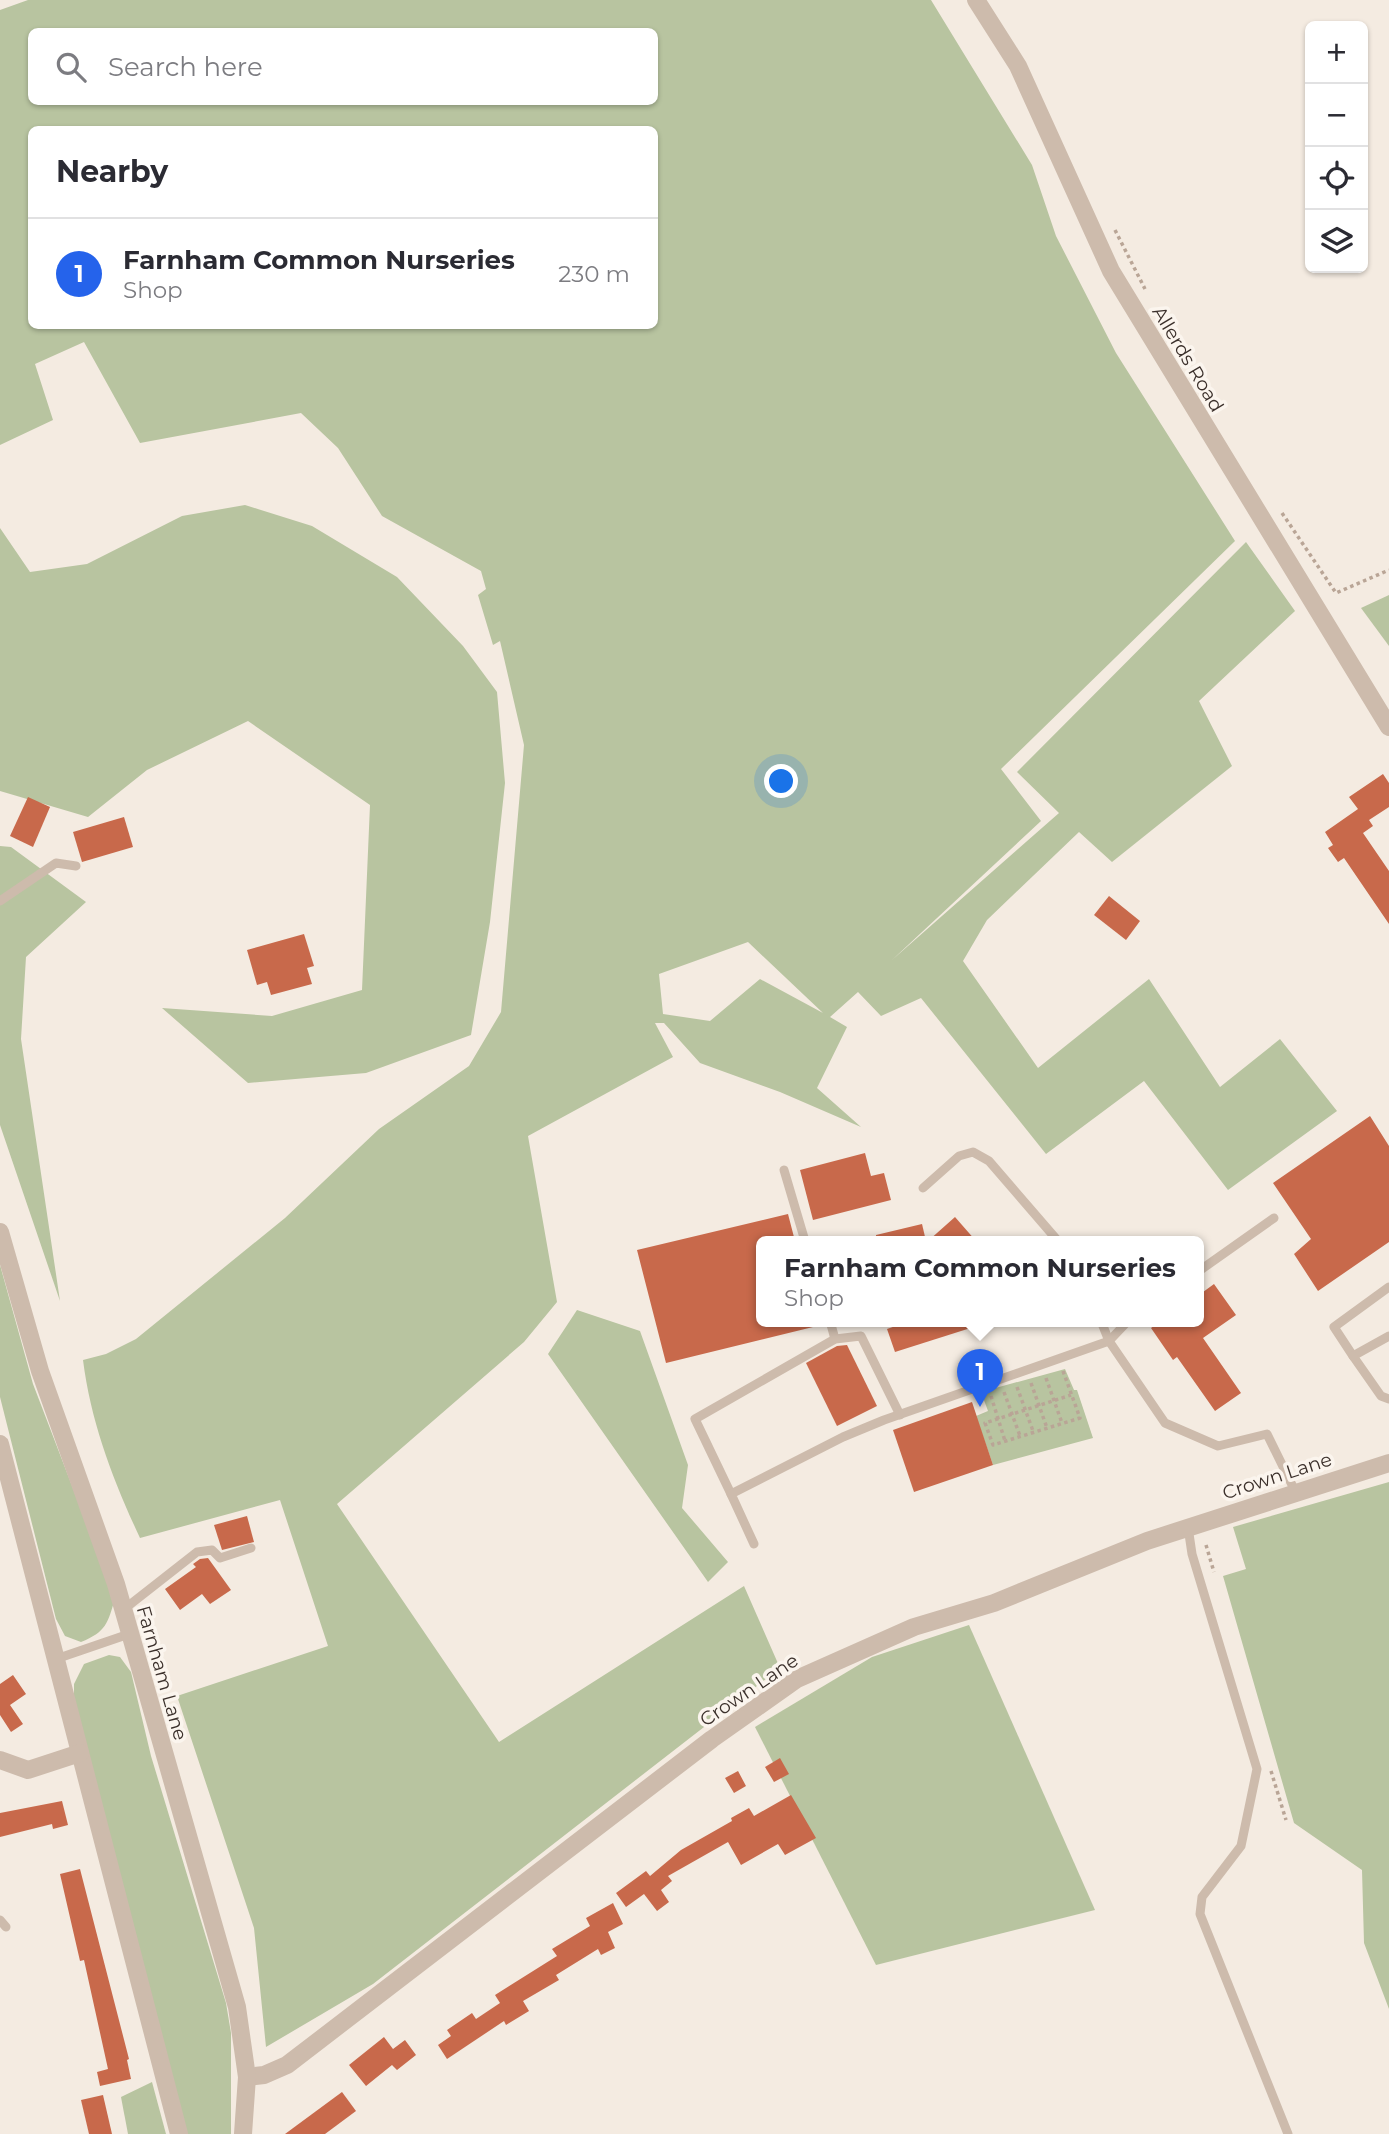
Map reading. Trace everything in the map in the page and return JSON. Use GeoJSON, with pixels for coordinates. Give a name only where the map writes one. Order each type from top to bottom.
{"type":"FeatureCollection","features":[{"type":"Feature","properties":{"kind":"street","name":"Allerds Road"},"geometry":{"type":"LineString","coordinates":[[976,0],[1018,66],[1111,271],[1389,727]]}},
{"type":"Feature","properties":{"kind":"street","name":"Farnham Lane"},"geometry":{"type":"LineString","coordinates":[[0,1232],[40,1371],[123,1610],[237,2007],[247,2077],[243,2134]]}},
{"type":"Feature","properties":{"kind":"street"},"geometry":{"type":"LineString","coordinates":[[0,1444],[179,2134]]}},
{"type":"Feature","properties":{"kind":"street","name":"Crown Lane"},"geometry":{"type":"LineString","coordinates":[[247,2077],[264,2075],[288,2065],[712,1740],[797,1679],[914,1627],[994,1603],[1188,1527],[1389,1463]]}},
{"type":"Feature","properties":{"kind":"street"},"geometry":{"type":"LineString","coordinates":[[0,1760],[28,1770],[80,1753]]}},
{"type":"Feature","properties":{"kind":"lane"},"geometry":{"type":"LineString","coordinates":[[0,901],[56,863],[76,866]]}},
{"type":"Feature","properties":{"kind":"lane"},"geometry":{"type":"LineString","coordinates":[[923,1188],[959,1156],[973,1152],[989,1161],[1054,1236]]}},
{"type":"Feature","properties":{"kind":"lane"},"geometry":{"type":"LineString","coordinates":[[784,1170],[804,1236]]}},
{"type":"Feature","properties":{"kind":"lane"},"geometry":{"type":"LineString","coordinates":[[1204,1267],[1274,1218]]}},
{"type":"Feature","properties":{"kind":"lane"},"geometry":{"type":"LineString","coordinates":[[1389,1287],[1334,1327],[1381,1396],[1389,1399]]}},
{"type":"Feature","properties":{"kind":"lane"},"geometry":{"type":"LineString","coordinates":[[832,1327],[835,1339]]}},
{"type":"Feature","properties":{"kind":"lane"},"geometry":{"type":"LineString","coordinates":[[1103,1327],[1109,1341],[1165,1423],[1218,1446],[1267,1434],[1295,1492]]}},
{"type":"Feature","properties":{"kind":"lane"},"geometry":{"type":"LineString","coordinates":[[731,1494],[843,1437],[1109,1341],[1122,1327]]}},
{"type":"Feature","properties":{"kind":"lane"},"geometry":{"type":"LineString","coordinates":[[754,1544],[695,1419],[835,1339],[862,1336],[900,1415]]}},
{"type":"Feature","properties":{"kind":"lane"},"geometry":{"type":"LineString","coordinates":[[1353,1356],[1389,1336]]}},
{"type":"Feature","properties":{"kind":"lane"},"geometry":{"type":"LineString","coordinates":[[1188,1527],[1192,1554],[1257,1769],[1241,1846],[1202,1898],[1200,1914],[1288,2134]]}},
{"type":"Feature","properties":{"kind":"lane"},"geometry":{"type":"LineString","coordinates":[[123,1610],[198,1552],[206,1549],[220,1558],[227,1558],[251,1548]]}},
{"type":"Feature","properties":{"kind":"lane"},"geometry":{"type":"LineString","coordinates":[[56,1659],[129,1634]]}},
{"type":"Feature","properties":{"kind":"path"},"geometry":{"type":"LineString","coordinates":[[1111,225],[1148,295]]}},
{"type":"Feature","properties":{"kind":"path"},"geometry":{"type":"LineString","coordinates":[[1274,502],[1336,593],[1389,570]]}},
{"type":"Feature","properties":{"kind":"path"},"geometry":{"type":"LineString","coordinates":[[1058,1360],[1080,1418],[993,1445],[985,1423],[1071,1395]]}},
{"type":"Feature","properties":{"kind":"path"},"geometry":{"type":"LineString","coordinates":[[1046,1378],[1062,1423]]}},
{"type":"Feature","properties":{"kind":"path"},"geometry":{"type":"LineString","coordinates":[[1031,1382],[1047,1428]]}},
{"type":"Feature","properties":{"kind":"path"},"geometry":{"type":"LineString","coordinates":[[1017,1387],[1033,1432]]}},
{"type":"Feature","properties":{"kind":"path"},"geometry":{"type":"LineString","coordinates":[[1004,1392],[1020,1437]]}},
{"type":"Feature","properties":{"kind":"path"},"geometry":{"type":"LineString","coordinates":[[990,1397],[1006,1441]]}},
{"type":"Feature","properties":{"kind":"green space"},"geometry":{"type":"Polygon","coordinates":[[[28,0],[931,0],[1032,165],[1056,236],[1116,353],[1235,541],[1001,769],[1041,821],[892,960],[1059,813],[1017,772],[1246,542],[1295,611],[1199,701],[1232,766],[1112,862],[1079,832],[987,920],[963,961],[1038,1068],[1149,979],[1220,1087],[1280,1039],[1337,1111],[1228,1190],[1144,1081],[1046,1154],[921,998],[881,1016],[858,992],[830,1017],[847,1027],[817,1088],[861,1127],[780,1092],[700,1063],[664,1023],[655,1023],[673,1057],[528,1136],[557,1302],[524,1342],[337,1504],[499,1742],[744,1586],[780,1668],[373,1984],[266,2047],[254,1928],[177,1696],[328,1646],[280,1500],[140,1538],[104,1451],[91,1406],[83,1360],[106,1354],[136,1339],[285,1218],[379,1129],[469,1066],[501,1012],[524,745],[500,641],[493,645],[478,595],[486,589],[481,571],[382,516],[338,448],[301,413],[140,443],[84,342],[35,364],[53,420],[0,445],[0,10],[28,0]],[[748,942],[659,974],[663,1014],[710,1021],[760,979],[823,1013],[748,942]]]}},
{"type":"Feature","properties":{"kind":"green space"},"geometry":{"type":"Polygon","coordinates":[[[245,505],[312,526],[397,577],[463,646],[497,692],[505,783],[490,922],[471,1035],[366,1073],[248,1083],[162,1008],[272,1016],[362,990],[370,805],[248,721],[147,770],[88,817],[0,791],[0,528],[30,572],[87,564],[182,516],[245,505]]]}},
{"type":"Feature","properties":{"kind":"green space"},"geometry":{"type":"Polygon","coordinates":[[[1389,595],[1389,646],[1361,608],[1389,595]]]}},
{"type":"Feature","properties":{"kind":"green space"},"geometry":{"type":"Polygon","coordinates":[[[0,846],[11,847],[86,902],[26,957],[21,1039],[60,1301],[0,1125],[0,846]]]}},
{"type":"Feature","properties":{"kind":"green space"},"geometry":{"type":"Polygon","coordinates":[[[0,1265],[33,1384],[115,1598],[105,1626],[81,1642],[65,1636],[56,1619],[0,1397],[0,1265]]]}},
{"type":"Feature","properties":{"kind":"green space"},"geometry":{"type":"Polygon","coordinates":[[[577,1310],[640,1331],[688,1465],[682,1508],[728,1562],[708,1582],[548,1354],[577,1310]]]}},
{"type":"Feature","properties":{"kind":"green space"},"geometry":{"type":"Polygon","coordinates":[[[1065,1369],[1074,1390],[1077,1390],[1093,1438],[993,1465],[976,1416],[988,1411],[981,1392],[1065,1369]]]}},
{"type":"Feature","properties":{"kind":"green space"},"geometry":{"type":"Polygon","coordinates":[[[1389,1482],[1389,2009],[1364,1943],[1362,1870],[1294,1823],[1223,1576],[1246,1569],[1233,1527],[1389,1482]]]}},
{"type":"Feature","properties":{"kind":"green space"},"geometry":{"type":"Polygon","coordinates":[[[969,1625],[1095,1910],[876,1965],[755,1727],[872,1657],[969,1625]]]}},
{"type":"Feature","properties":{"kind":"green space"},"geometry":{"type":"Polygon","coordinates":[[[109,1655],[120,1657],[131,1672],[151,1756],[226,2003],[231,2033],[231,2134],[186,2134],[74,1700],[74,1684],[84,1664],[109,1655]]]}},
{"type":"Feature","properties":{"kind":"green space"},"geometry":{"type":"Polygon","coordinates":[[[152,2082],[166,2134],[128,2134],[121,2097],[152,2082]]]}},
{"type":"Feature","properties":{"kind":"building"},"geometry":{"type":"Polygon","coordinates":[[[1383,774],[1389,783],[1389,807],[1369,820],[1373,826],[1363,833],[1389,871],[1389,924],[1344,858],[1338,862],[1328,848],[1333,845],[1325,832],[1358,809],[1349,797],[1383,774]]]}},
{"type":"Feature","properties":{"kind":"building"},"geometry":{"type":"Polygon","coordinates":[[[28,797],[50,807],[33,847],[10,836],[28,797]]]}},
{"type":"Feature","properties":{"kind":"building"},"geometry":{"type":"Polygon","coordinates":[[[124,817],[133,847],[82,862],[73,832],[124,817]]]}},
{"type":"Feature","properties":{"kind":"building"},"geometry":{"type":"Polygon","coordinates":[[[1109,896],[1140,921],[1126,940],[1094,915],[1109,896]]]}},
{"type":"Feature","properties":{"kind":"building"},"geometry":{"type":"Polygon","coordinates":[[[304,934],[314,966],[307,968],[312,984],[271,995],[267,982],[257,985],[247,950],[304,934]]]}},
{"type":"Feature","properties":{"kind":"building"},"geometry":{"type":"Polygon","coordinates":[[[1370,1116],[1389,1146],[1389,1242],[1318,1291],[1294,1254],[1311,1239],[1273,1183],[1370,1116]]]}},
{"type":"Feature","properties":{"kind":"building"},"geometry":{"type":"Polygon","coordinates":[[[865,1153],[871,1176],[884,1173],[891,1200],[813,1220],[800,1170],[865,1153]]]}},
{"type":"Feature","properties":{"kind":"building"},"geometry":{"type":"Polygon","coordinates":[[[788,1214],[794,1236],[756,1236],[756,1327],[813,1327],[666,1363],[637,1250],[788,1214]]]}},
{"type":"Feature","properties":{"kind":"building"},"geometry":{"type":"Polygon","coordinates":[[[955,1217],[972,1236],[934,1236],[955,1217]]]}},
{"type":"Feature","properties":{"kind":"building"},"geometry":{"type":"Polygon","coordinates":[[[922,1224],[925,1236],[876,1236],[922,1224]]]}},
{"type":"Feature","properties":{"kind":"building"},"geometry":{"type":"Polygon","coordinates":[[[1214,1284],[1236,1315],[1203,1338],[1241,1393],[1215,1411],[1177,1357],[1173,1360],[1151,1328],[1204,1327],[1204,1291],[1214,1284]]]}},
{"type":"Feature","properties":{"kind":"building"},"geometry":{"type":"Polygon","coordinates":[[[893,1327],[974,1327],[895,1352],[887,1329],[893,1327]]]}},
{"type":"Feature","properties":{"kind":"building"},"geometry":{"type":"Polygon","coordinates":[[[847,1345],[877,1406],[837,1426],[806,1363],[837,1346],[847,1345]]]}},
{"type":"Feature","properties":{"kind":"building"},"geometry":{"type":"Polygon","coordinates":[[[972,1402],[993,1465],[914,1492],[893,1430],[972,1402]]]}},
{"type":"Feature","properties":{"kind":"building"},"geometry":{"type":"Polygon","coordinates":[[[247,1516],[254,1542],[222,1550],[214,1525],[247,1516]]]}},
{"type":"Feature","properties":{"kind":"building"},"geometry":{"type":"Polygon","coordinates":[[[208,1558],[231,1590],[210,1604],[202,1594],[180,1610],[165,1589],[196,1567],[193,1564],[208,1558]]]}},
{"type":"Feature","properties":{"kind":"building"},"geometry":{"type":"Polygon","coordinates":[[[13,1675],[26,1694],[10,1705],[23,1724],[11,1732],[0,1715],[0,1684],[13,1675]]]}},
{"type":"Feature","properties":{"kind":"building"},"geometry":{"type":"Polygon","coordinates":[[[780,1758],[789,1774],[774,1782],[765,1767],[780,1758]]]}},
{"type":"Feature","properties":{"kind":"building"},"geometry":{"type":"Polygon","coordinates":[[[738,1771],[746,1786],[734,1793],[725,1778],[738,1771]]]}},
{"type":"Feature","properties":{"kind":"building"},"geometry":{"type":"Polygon","coordinates":[[[791,1795],[816,1838],[785,1855],[778,1844],[741,1865],[728,1842],[668,1876],[672,1881],[661,1890],[669,1902],[657,1911],[644,1894],[626,1907],[616,1893],[646,1871],[650,1876],[681,1850],[732,1821],[731,1818],[749,1808],[754,1816],[791,1795]]]}},
{"type":"Feature","properties":{"kind":"building"},"geometry":{"type":"Polygon","coordinates":[[[62,1801],[68,1825],[53,1829],[52,1824],[0,1837],[0,1813],[62,1801]]]}},
{"type":"Feature","properties":{"kind":"building"},"geometry":{"type":"Polygon","coordinates":[[[80,1869],[129,2059],[131,2079],[100,2086],[97,2072],[108,2069],[84,1960],[80,1961],[60,1874],[80,1869]]]}},
{"type":"Feature","properties":{"kind":"building"},"geometry":{"type":"Polygon","coordinates":[[[613,1903],[623,1924],[608,1932],[615,1948],[601,1955],[598,1949],[556,1975],[559,1980],[523,2001],[529,2011],[506,2025],[504,2021],[447,2059],[438,2045],[451,2036],[447,2030],[472,2013],[476,2019],[500,2003],[495,1995],[557,1956],[552,1949],[590,1926],[586,1918],[613,1903]]]}},
{"type":"Feature","properties":{"kind":"building"},"geometry":{"type":"Polygon","coordinates":[[[384,2037],[393,2049],[405,2040],[416,2055],[397,2070],[392,2065],[366,2086],[349,2065],[384,2037]]]}},
{"type":"Feature","properties":{"kind":"building"},"geometry":{"type":"Polygon","coordinates":[[[342,2092],[356,2111],[325,2134],[285,2134],[342,2092]]]}},
{"type":"Feature","properties":{"kind":"building"},"geometry":{"type":"Polygon","coordinates":[[[103,2095],[112,2134],[89,2134],[81,2100],[103,2095]]]}},
{"type":"Feature","properties":{"kind":"place","name":"Farnham Common Nurseries"},"geometry":{"type":"Point","coordinates":[980,1407]}}]}
